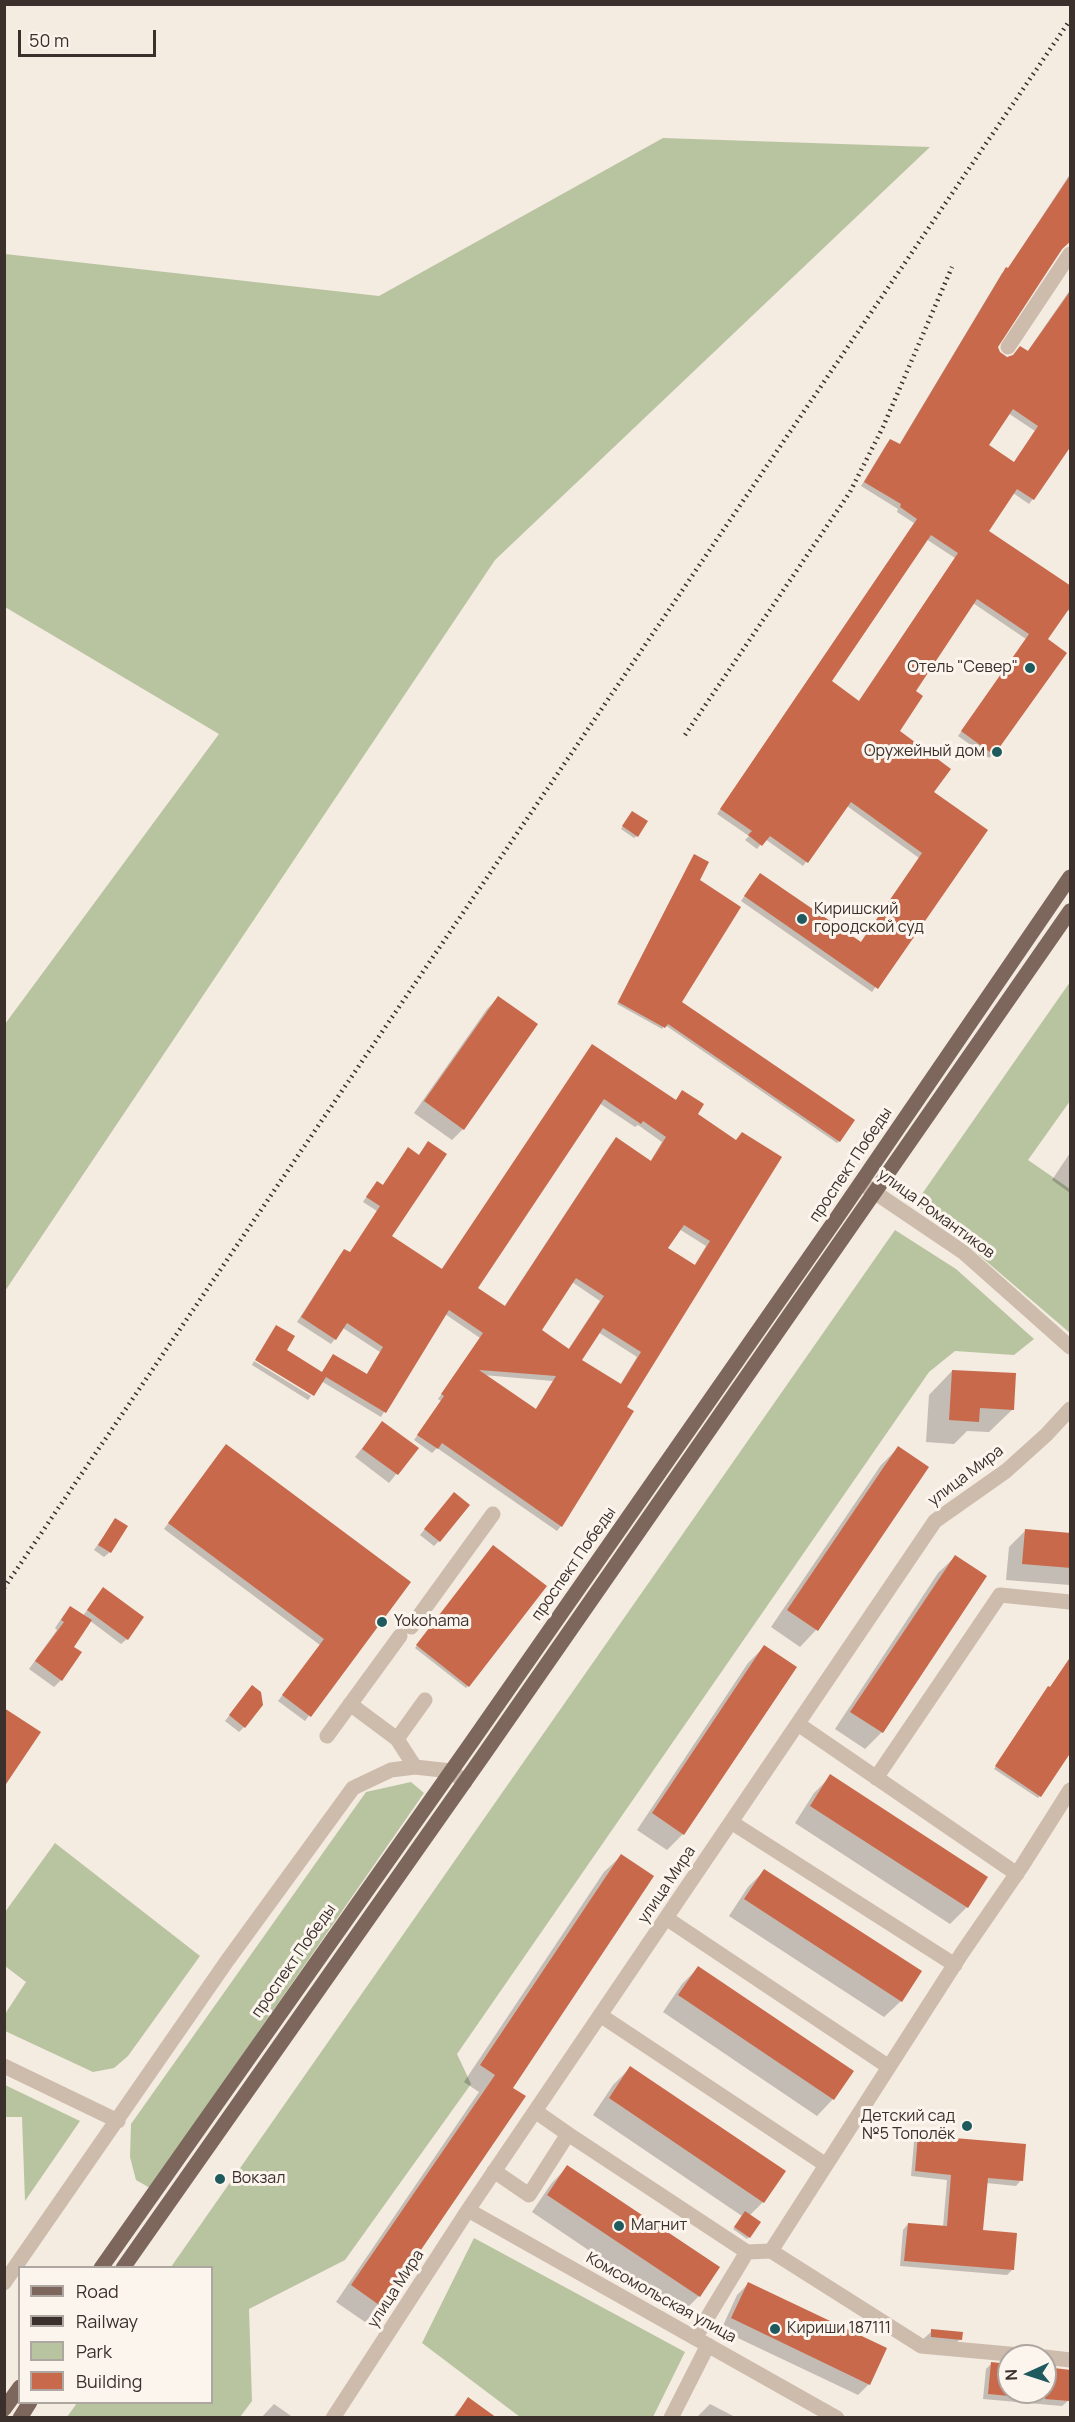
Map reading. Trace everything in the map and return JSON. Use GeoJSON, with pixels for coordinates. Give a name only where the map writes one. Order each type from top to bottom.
{"type":"FeatureCollection","features":[{"type":"Feature","properties":{"kind":"main road","name":"проспект Победы"},"geometry":{"type":"LineString","coordinates":[[102,2266],[451,1771],[861,1183],[1071,877]]}},
{"type":"Feature","properties":{"kind":"main road","name":"проспект Победы"},"geometry":{"type":"LineString","coordinates":[[124,2266],[465,1782],[1071,911]]}},
{"type":"Feature","properties":{"kind":"main road"},"geometry":{"type":"LineString","coordinates":[[4,2409],[18,2390]]}},
{"type":"Feature","properties":{"kind":"main road"},"geometry":{"type":"LineString","coordinates":[[20,2418],[29,2404]]}},
{"type":"Feature","properties":{"kind":"street"},"geometry":{"type":"LineString","coordinates":[[1008,347],[1071,254]]}},
{"type":"Feature","properties":{"kind":"street","name":"улица Романтиков"},"geometry":{"type":"LineString","coordinates":[[861,1183],[963,1252],[1071,1347]]}},
{"type":"Feature","properties":{"kind":"street","name":"улица Мира"},"geometry":{"type":"LineString","coordinates":[[333,2418],[494,2171],[935,1521],[1006,1471],[1071,1409]]}},
{"type":"Feature","properties":{"kind":"street"},"geometry":{"type":"LineString","coordinates":[[327,1736],[494,1514]]}},
{"type":"Feature","properties":{"kind":"street"},"geometry":{"type":"LineString","coordinates":[[876,1778],[1000,1595],[1071,1602]]}},
{"type":"Feature","properties":{"kind":"street"},"geometry":{"type":"LineString","coordinates":[[397,1739],[425,1700]]}},
{"type":"Feature","properties":{"kind":"street"},"geometry":{"type":"LineString","coordinates":[[350,1704],[397,1739],[415,1767]]}},
{"type":"Feature","properties":{"kind":"street"},"geometry":{"type":"LineString","coordinates":[[798,1724],[1017,1874]]}},
{"type":"Feature","properties":{"kind":"street"},"geometry":{"type":"LineString","coordinates":[[4,2283],[227,1961],[352,1788],[391,1770],[415,1767],[451,1771],[465,1782]]}},
{"type":"Feature","properties":{"kind":"street"},"geometry":{"type":"LineString","coordinates":[[771,2251],[1071,1790]]}},
{"type":"Feature","properties":{"kind":"street"},"geometry":{"type":"LineString","coordinates":[[731,1822],[955,1965]]}},
{"type":"Feature","properties":{"kind":"street"},"geometry":{"type":"LineString","coordinates":[[666,1917],[889,2067]]}},
{"type":"Feature","properties":{"kind":"street"},"geometry":{"type":"LineString","coordinates":[[600,2015],[826,2165]]}},
{"type":"Feature","properties":{"kind":"street"},"geometry":{"type":"LineString","coordinates":[[4,2066],[118,2121]]}},
{"type":"Feature","properties":{"kind":"street"},"geometry":{"type":"LineString","coordinates":[[535,2111],[747,2252],[771,2251],[921,2346],[997,2353]]}},
{"type":"Feature","properties":{"kind":"street"},"geometry":{"type":"LineString","coordinates":[[494,2171],[529,2195],[568,2134]]}},
{"type":"Feature","properties":{"kind":"street","name":"Комсомольская улица"},"geometry":{"type":"LineString","coordinates":[[468,2210],[837,2418]]}},
{"type":"Feature","properties":{"kind":"street"},"geometry":{"type":"LineString","coordinates":[[670,2418],[702,2341],[747,2252]]}},
{"type":"Feature","properties":{"kind":"green space"},"geometry":{"type":"Polygon","coordinates":[[[663,138],[930,147],[495,560],[5,1291],[5,1024],[219,734],[5,607],[5,254],[379,296],[663,138]]]}},
{"type":"Feature","properties":{"kind":"green space"},"geometry":{"type":"Polygon","coordinates":[[[1070,982],[1070,1101],[1028,1160],[1070,1189],[1070,1333],[966,1244],[915,1204],[1070,982]]]}},
{"type":"Feature","properties":{"kind":"green space"},"geometry":{"type":"Polygon","coordinates":[[[895,1230],[956,1269],[1034,1339],[1014,1355],[955,1351],[929,1372],[457,2054],[471,2084],[345,2260],[249,2309],[252,2401],[240,2417],[67,2417],[76,2404],[213,2404],[213,2266],[172,2266],[895,1230]]]}},
{"type":"Feature","properties":{"kind":"green space"},"geometry":{"type":"Polygon","coordinates":[[[411,1782],[424,1793],[150,2188],[136,2180],[130,2157],[131,2124],[366,1792],[411,1782]]]}},
{"type":"Feature","properties":{"kind":"green space"},"geometry":{"type":"Polygon","coordinates":[[[55,1843],[200,1956],[128,2056],[114,2068],[93,2072],[5,2031],[5,2014],[26,1982],[5,1966],[5,1912],[55,1843]]]}},
{"type":"Feature","properties":{"kind":"green space"},"geometry":{"type":"Polygon","coordinates":[[[5,2085],[80,2121],[25,2201],[22,2117],[5,2117],[5,2085]]]}},
{"type":"Feature","properties":{"kind":"green space"},"geometry":{"type":"Polygon","coordinates":[[[474,2238],[685,2352],[653,2417],[520,2417],[422,2343],[474,2238]]]}},
{"type":"Feature","properties":{"kind":"building"},"geometry":{"type":"Polygon","coordinates":[[[1071,174],[1071,241],[1062,249],[998,347],[1000,352],[1007,357],[1013,355],[1020,346],[1028,351],[1071,290],[1071,446],[1034,500],[1017,489],[989,531],[1071,586],[1071,606],[1048,639],[1067,653],[994,755],[961,731],[1029,634],[977,599],[916,691],[923,696],[900,731],[951,769],[934,792],[988,830],[878,989],[744,896],[760,873],[861,942],[922,853],[851,802],[808,863],[770,836],[762,846],[748,835],[752,831],[720,809],[917,519],[900,507],[901,504],[864,482],[890,439],[900,444],[1006,267],[1008,268],[1071,174]],[[1013,409],[989,445],[1014,462],[1038,426],[1013,409]],[[931,535],[832,681],[859,701],[958,553],[931,535]]]}},
{"type":"Feature","properties":{"kind":"building"},"geometry":{"type":"Polygon","coordinates":[[[632,811],[648,821],[638,837],[622,826],[632,811]]]}},
{"type":"Feature","properties":{"kind":"building"},"geometry":{"type":"Polygon","coordinates":[[[694,854],[709,862],[700,880],[741,907],[682,1002],[855,1120],[840,1142],[668,1024],[665,1028],[618,1002],[694,854]]]}},
{"type":"Feature","properties":{"kind":"building"},"geometry":{"type":"Polygon","coordinates":[[[498,996],[538,1024],[464,1130],[424,1101],[498,996]]]}},
{"type":"Feature","properties":{"kind":"building"},"geometry":{"type":"Polygon","coordinates":[[[592,1044],[676,1100],[682,1090],[704,1104],[698,1114],[736,1140],[742,1132],[782,1157],[627,1407],[634,1411],[562,1527],[442,1443],[438,1449],[417,1435],[444,1396],[441,1394],[483,1333],[449,1310],[386,1413],[326,1377],[314,1396],[255,1360],[276,1325],[295,1336],[287,1350],[322,1372],[333,1354],[367,1374],[383,1347],[347,1323],[336,1340],[301,1317],[344,1249],[350,1252],[380,1206],[366,1197],[377,1181],[383,1185],[408,1147],[419,1155],[428,1141],[447,1154],[392,1236],[442,1269],[592,1044]],[[604,1099],[478,1288],[505,1306],[616,1137],[651,1161],[666,1137],[643,1121],[641,1124],[604,1099]],[[684,1225],[668,1248],[695,1265],[710,1241],[684,1225]],[[576,1278],[542,1330],[569,1349],[604,1296],[576,1278]],[[603,1328],[582,1360],[621,1384],[641,1352],[603,1328]],[[479,1370],[536,1409],[556,1376],[479,1370]]]}},
{"type":"Feature","properties":{"kind":"building"},"geometry":{"type":"Polygon","coordinates":[[[952,1370],[1016,1373],[1014,1410],[980,1408],[979,1422],[949,1420],[952,1370]]]}},
{"type":"Feature","properties":{"kind":"building"},"geometry":{"type":"Polygon","coordinates":[[[382,1421],[419,1448],[398,1475],[362,1449],[382,1421]]]}},
{"type":"Feature","properties":{"kind":"building"},"geometry":{"type":"Polygon","coordinates":[[[226,1444],[411,1582],[311,1717],[282,1695],[324,1639],[168,1523],[226,1444]]]}},
{"type":"Feature","properties":{"kind":"building"},"geometry":{"type":"Polygon","coordinates":[[[898,1446],[929,1467],[818,1631],[787,1610],[898,1446]]]}},
{"type":"Feature","properties":{"kind":"building"},"geometry":{"type":"Polygon","coordinates":[[[454,1492],[470,1505],[440,1542],[424,1529],[454,1492]]]}},
{"type":"Feature","properties":{"kind":"building"},"geometry":{"type":"Polygon","coordinates":[[[115,1518],[128,1526],[111,1553],[98,1545],[115,1518]]]}},
{"type":"Feature","properties":{"kind":"building"},"geometry":{"type":"Polygon","coordinates":[[[1025,1529],[1071,1533],[1071,1568],[1022,1564],[1025,1529]]]}},
{"type":"Feature","properties":{"kind":"building"},"geometry":{"type":"Polygon","coordinates":[[[493,1545],[547,1586],[469,1687],[416,1645],[493,1545]]]}},
{"type":"Feature","properties":{"kind":"building"},"geometry":{"type":"Polygon","coordinates":[[[955,1555],[987,1576],[883,1733],[850,1712],[955,1555]]]}},
{"type":"Feature","properties":{"kind":"building"},"geometry":{"type":"Polygon","coordinates":[[[103,1587],[144,1617],[128,1640],[87,1610],[103,1587]]]}},
{"type":"Feature","properties":{"kind":"building"},"geometry":{"type":"Polygon","coordinates":[[[70,1606],[92,1620],[74,1647],[82,1652],[62,1681],[35,1661],[64,1622],[61,1620],[70,1606]]]}},
{"type":"Feature","properties":{"kind":"building"},"geometry":{"type":"Polygon","coordinates":[[[764,1645],[797,1667],[684,1835],[652,1813],[764,1645]]]}},
{"type":"Feature","properties":{"kind":"building"},"geometry":{"type":"Polygon","coordinates":[[[1071,1656],[1071,1752],[1041,1797],[995,1766],[1048,1686],[1050,1687],[1071,1656]]]}},
{"type":"Feature","properties":{"kind":"building"},"geometry":{"type":"Polygon","coordinates":[[[252,1685],[261,1692],[263,1705],[245,1728],[229,1715],[252,1685]]]}},
{"type":"Feature","properties":{"kind":"building"},"geometry":{"type":"Polygon","coordinates":[[[4,1708],[41,1732],[4,1787],[4,1708]]]}},
{"type":"Feature","properties":{"kind":"building"},"geometry":{"type":"Polygon","coordinates":[[[830,1774],[988,1877],[968,1908],[810,1806],[830,1774]]]}},
{"type":"Feature","properties":{"kind":"building"},"geometry":{"type":"Polygon","coordinates":[[[621,1854],[654,1876],[513,2088],[526,2096],[382,2307],[351,2285],[495,2075],[480,2065],[621,1854]]]}},
{"type":"Feature","properties":{"kind":"building"},"geometry":{"type":"Polygon","coordinates":[[[764,1869],[922,1971],[902,2002],[744,1899],[764,1869]]]}},
{"type":"Feature","properties":{"kind":"building"},"geometry":{"type":"Polygon","coordinates":[[[698,1966],[854,2071],[834,2100],[678,1995],[698,1966]]]}},
{"type":"Feature","properties":{"kind":"building"},"geometry":{"type":"Polygon","coordinates":[[[630,2066],[786,2171],[764,2203],[609,2098],[630,2066]]]}},
{"type":"Feature","properties":{"kind":"building"},"geometry":{"type":"Polygon","coordinates":[[[918,2135],[1026,2144],[1023,2181],[988,2178],[983,2230],[1017,2233],[1014,2270],[904,2261],[908,2223],[947,2226],[951,2175],[915,2171],[918,2135]]]}},
{"type":"Feature","properties":{"kind":"building"},"geometry":{"type":"Polygon","coordinates":[[[567,2165],[720,2267],[700,2297],[547,2195],[567,2165]]]}},
{"type":"Feature","properties":{"kind":"building"},"geometry":{"type":"Polygon","coordinates":[[[745,2211],[761,2222],[750,2238],[734,2227],[745,2211]]]}},
{"type":"Feature","properties":{"kind":"building"},"geometry":{"type":"Polygon","coordinates":[[[748,2282],[887,2348],[870,2385],[731,2318],[748,2282]]]}},
{"type":"Feature","properties":{"kind":"building"},"geometry":{"type":"Polygon","coordinates":[[[931,2329],[963,2332],[962,2340],[931,2337],[931,2329]]]}},
{"type":"Feature","properties":{"kind":"building"},"geometry":{"type":"Polygon","coordinates":[[[991,2362],[997,2363],[997,2395],[988,2394],[991,2362]]]}},
{"type":"Feature","properties":{"kind":"building"},"geometry":{"type":"Polygon","coordinates":[[[1057,2368],[1071,2370],[1069,2401],[1057,2400],[1057,2368]]]}},
{"type":"Feature","properties":{"kind":"building"},"geometry":{"type":"Polygon","coordinates":[[[468,2397],[497,2418],[454,2418],[468,2397]]]}},
{"type":"Feature","properties":{"kind":"railway"},"geometry":{"type":"LineString","coordinates":[[4,1588],[1070,20]]}},
{"type":"Feature","properties":{"kind":"railway"},"geometry":{"type":"LineString","coordinates":[[685,735],[850,492],[883,427],[952,267]]}},
{"type":"Feature","properties":{"kind":"place","name":"Отель \"Север\""},"geometry":{"type":"Point","coordinates":[1030,668]}},
{"type":"Feature","properties":{"kind":"place","name":"Оружейный дом"},"geometry":{"type":"Point","coordinates":[997,752]}},
{"type":"Feature","properties":{"kind":"place","name":"Киришский городской суд"},"geometry":{"type":"Point","coordinates":[802,919]}},
{"type":"Feature","properties":{"kind":"place","name":"Yokohama"},"geometry":{"type":"Point","coordinates":[382,1622]}},
{"type":"Feature","properties":{"kind":"place","name":"Детский сад №5 Тополёк"},"geometry":{"type":"Point","coordinates":[967,2126]}},
{"type":"Feature","properties":{"kind":"place","name":"Вокзал"},"geometry":{"type":"Point","coordinates":[220,2179]}},
{"type":"Feature","properties":{"kind":"place","name":"Магнит"},"geometry":{"type":"Point","coordinates":[619,2226]}},
{"type":"Feature","properties":{"kind":"place","name":"Кириши 187111"},"geometry":{"type":"Point","coordinates":[775,2329]}}]}
